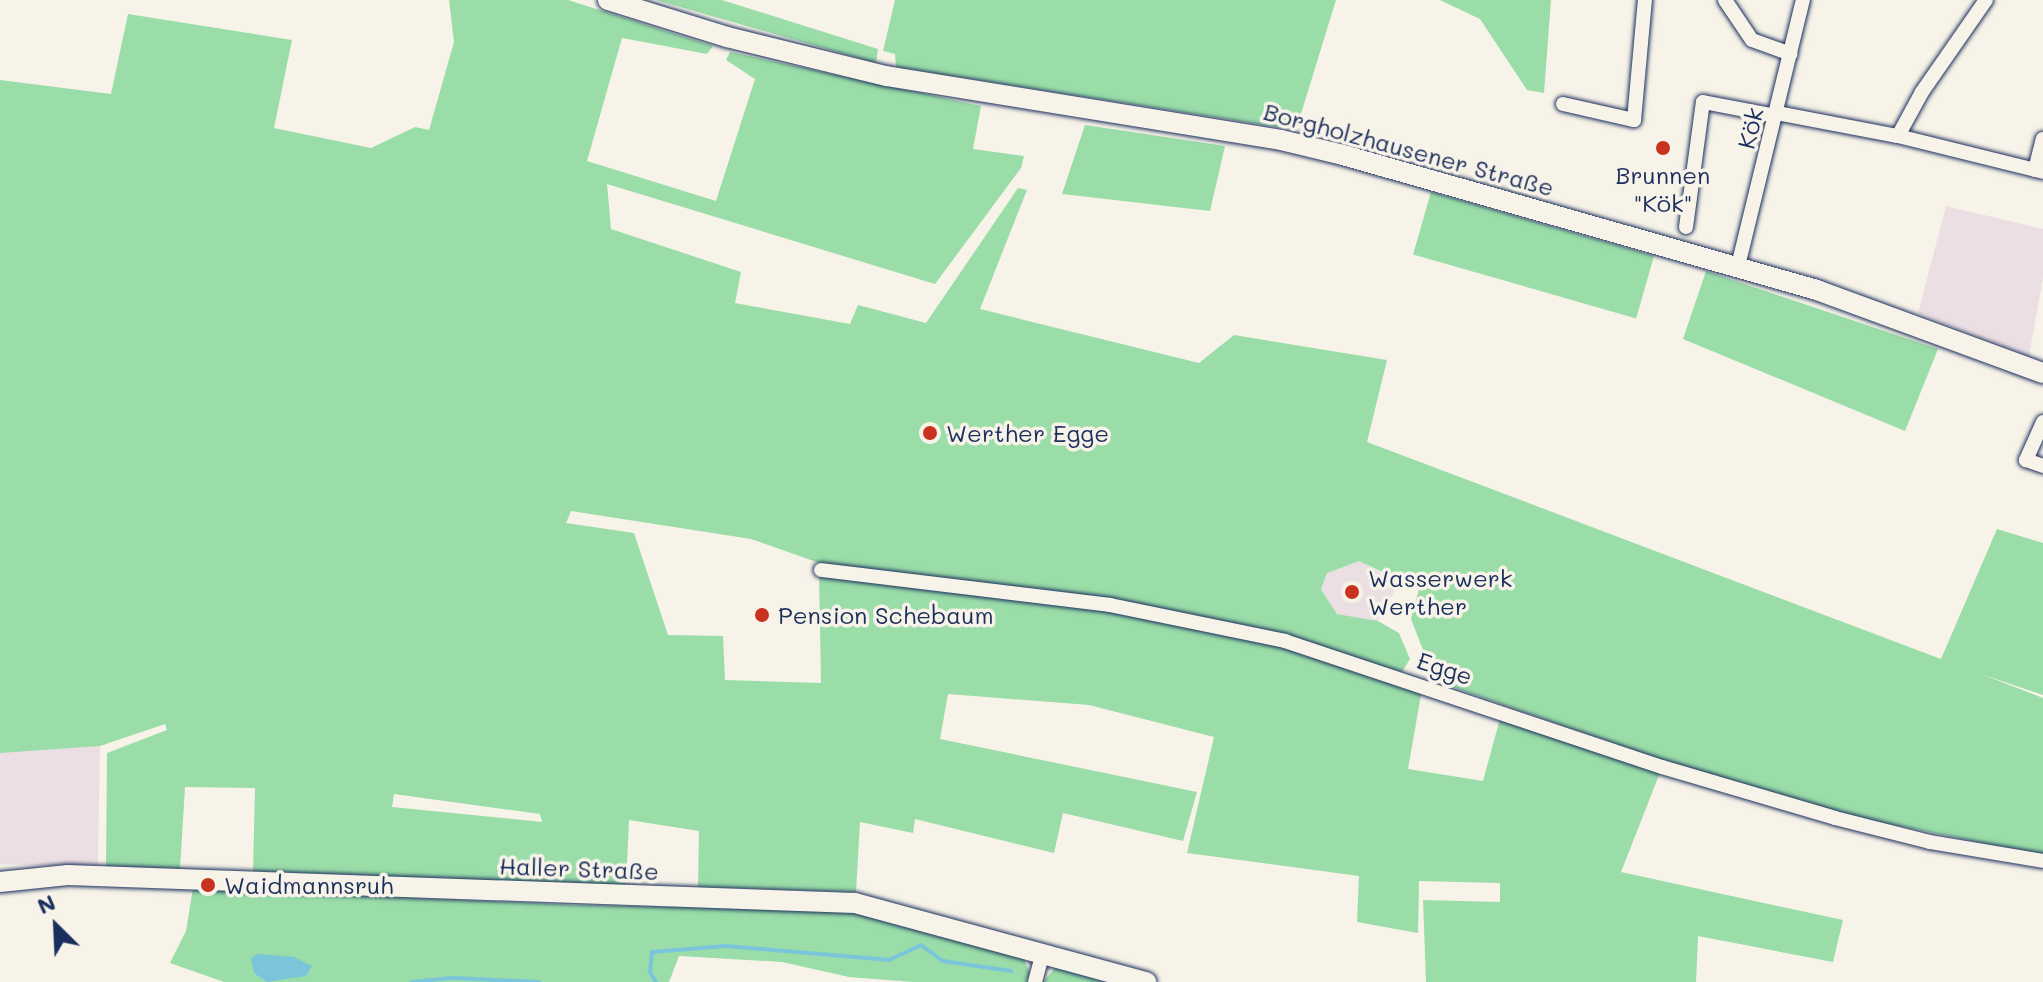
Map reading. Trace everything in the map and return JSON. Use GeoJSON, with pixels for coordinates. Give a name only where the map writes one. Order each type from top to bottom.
{"type":"FeatureCollection","features":[{"type":"Feature","properties":{"kind":"main road","name":"Borgholzhausener Straße"},"geometry":{"type":"LineString","coordinates":[[608,0],[727,37],[886,76],[1281,140],[1738,266],[1845,299],[2043,373]]}},
{"type":"Feature","properties":{"kind":"main road","name":"Haller Straße"},"geometry":{"type":"LineString","coordinates":[[0,882],[68,875],[855,903],[1146,982]]}},
{"type":"Feature","properties":{"kind":"street"},"geometry":{"type":"LineString","coordinates":[[1563,104],[1634,120],[1645,0]]}},
{"type":"Feature","properties":{"kind":"street"},"geometry":{"type":"LineString","coordinates":[[1725,0],[1752,40],[1791,54]]}},
{"type":"Feature","properties":{"kind":"street","name":"Kök"},"geometry":{"type":"LineString","coordinates":[[1738,266],[1803,0]]}},
{"type":"Feature","properties":{"kind":"street"},"geometry":{"type":"LineString","coordinates":[[1898,136],[1986,0]]}},
{"type":"Feature","properties":{"kind":"street"},"geometry":{"type":"LineString","coordinates":[[1686,227],[1703,102],[1898,136],[2039,171],[2043,139]]}},
{"type":"Feature","properties":{"kind":"street"},"geometry":{"type":"LineString","coordinates":[[2043,422],[2026,460],[2043,466]]}},
{"type":"Feature","properties":{"kind":"street","name":"Egge"},"geometry":{"type":"LineString","coordinates":[[821,570],[1110,605],[1285,641],[1662,767],[1823,815],[1930,842],[2043,861]]}},
{"type":"Feature","properties":{"kind":"street"},"geometry":{"type":"LineString","coordinates":[[1035,982],[1043,952]]}},
{"type":"Feature","properties":{"kind":"shaded area"},"geometry":{"type":"Polygon","coordinates":[[[1946,206],[2043,229],[2043,278],[2029,356],[1918,313],[1946,206]]]}},
{"type":"Feature","properties":{"kind":"shaded area"},"geometry":{"type":"Polygon","coordinates":[[[1359,560],[1399,583],[1378,621],[1337,614],[1321,588],[1327,573],[1359,560]]]}},
{"type":"Feature","properties":{"kind":"shaded area"},"geometry":{"type":"Polygon","coordinates":[[[0,744],[100,746],[98,866],[0,864],[0,744]]]}},
{"type":"Feature","properties":{"kind":"green space"},"geometry":{"type":"Polygon","coordinates":[[[449,0],[568,0],[713,46],[707,54],[622,38],[587,161],[716,201],[755,79],[726,60],[730,52],[981,106],[973,149],[1024,156],[1021,168],[935,284],[607,184],[611,229],[741,272],[735,303],[850,324],[858,305],[926,323],[1018,188],[1027,190],[980,309],[1199,363],[1234,335],[1387,360],[1367,442],[1941,659],[1997,529],[2043,543],[2043,695],[1981,674],[2043,698],[2043,855],[1835,813],[1665,761],[1435,681],[1411,619],[1419,589],[1359,561],[1327,573],[1321,589],[1337,614],[1378,621],[1399,633],[1410,659],[1402,672],[1286,637],[822,564],[751,539],[571,511],[566,523],[634,533],[668,635],[723,636],[725,680],[821,683],[819,574],[1110,611],[1283,647],[1422,689],[1408,769],[1483,781],[1501,715],[1661,770],[1621,872],[1843,920],[1833,962],[1698,936],[1696,982],[1426,982],[1423,900],[1500,902],[1500,883],[1419,881],[1418,933],[1357,922],[1359,876],[1187,853],[1214,737],[1089,705],[948,694],[940,739],[1197,792],[1183,841],[1063,813],[1054,853],[915,819],[913,833],[860,822],[856,892],[698,887],[699,831],[629,820],[626,886],[253,871],[255,788],[185,787],[180,869],[106,866],[107,753],[167,730],[165,724],[100,746],[0,753],[0,80],[111,94],[128,14],[292,40],[274,128],[371,148],[415,127],[429,130],[454,42],[449,0]],[[394,794],[392,807],[542,822],[540,814],[394,794]]]}},
{"type":"Feature","properties":{"kind":"green space"},"geometry":{"type":"Polygon","coordinates":[[[656,0],[722,0],[878,49],[876,63],[656,0]]]}},
{"type":"Feature","properties":{"kind":"green space"},"geometry":{"type":"Polygon","coordinates":[[[895,0],[1336,0],[1296,130],[896,67],[895,54],[883,51],[895,0]]]}},
{"type":"Feature","properties":{"kind":"green space"},"geometry":{"type":"Polygon","coordinates":[[[1440,0],[1551,0],[1544,93],[1527,90],[1480,19],[1440,0]]]}},
{"type":"Feature","properties":{"kind":"green space"},"geometry":{"type":"Polygon","coordinates":[[[1085,125],[1225,146],[1210,211],[1062,194],[1085,125]]]}},
{"type":"Feature","properties":{"kind":"green space"},"geometry":{"type":"Polygon","coordinates":[[[1431,192],[1654,256],[1636,318],[1413,254],[1431,192]]]}},
{"type":"Feature","properties":{"kind":"green space"},"geometry":{"type":"Polygon","coordinates":[[[1706,271],[1938,349],[1905,431],[1683,339],[1706,271]]]}},
{"type":"Feature","properties":{"kind":"green space"},"geometry":{"type":"Polygon","coordinates":[[[193,888],[574,905],[836,910],[900,919],[1023,957],[1030,973],[1027,982],[913,982],[849,977],[782,962],[679,956],[669,982],[224,982],[170,963],[186,931],[193,888]]]}},
{"type":"Feature","properties":{"kind":"green space"},"geometry":{"type":"Polygon","coordinates":[[[1056,967],[1104,982],[1043,982],[1056,967]]]}},
{"type":"Feature","properties":{"kind":"water"},"geometry":{"type":"Polygon","coordinates":[[[257,954],[294,957],[312,966],[306,976],[267,982],[254,973],[251,958],[257,954]]]}},
{"type":"Feature","properties":{"kind":"waterway"},"geometry":{"type":"LineString","coordinates":[[656,982],[650,972],[652,952],[726,946],[889,960],[921,945],[943,961],[1011,971]]}},
{"type":"Feature","properties":{"kind":"waterway"},"geometry":{"type":"LineString","coordinates":[[412,982],[452,978],[539,982]]}},
{"type":"Feature","properties":{"kind":"place","name":"Brunnen \"Kök\""},"geometry":{"type":"Point","coordinates":[1663,148]}},
{"type":"Feature","properties":{"kind":"place","name":"Werther Egge"},"geometry":{"type":"Point","coordinates":[930,433]}},
{"type":"Feature","properties":{"kind":"place","name":"Wasserwerk Werther"},"geometry":{"type":"Point","coordinates":[1352,592]}},
{"type":"Feature","properties":{"kind":"place","name":"Pension Schebaum"},"geometry":{"type":"Point","coordinates":[762,615]}},
{"type":"Feature","properties":{"kind":"place","name":"Waidmannsruh"},"geometry":{"type":"Point","coordinates":[208,885]}}]}
